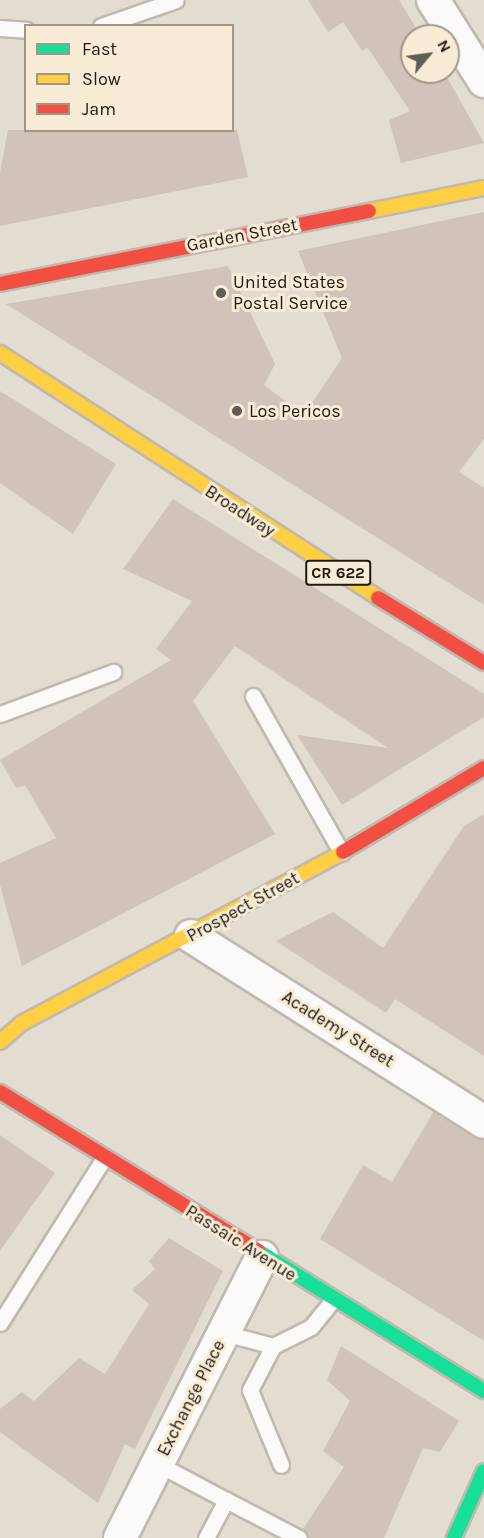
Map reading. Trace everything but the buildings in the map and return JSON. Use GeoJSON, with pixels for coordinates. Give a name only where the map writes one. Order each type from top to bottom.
{"type":"FeatureCollection","features":[{"type":"Feature","properties":{"kind":"main road","name":"Garden Street"},"geometry":{"type":"LineString","coordinates":[[0,284],[484,188]]}},
{"type":"Feature","properties":{"kind":"main road","name":"Broadway"},"geometry":{"type":"LineString","coordinates":[[0,353],[249,518],[484,663]]}},
{"type":"Feature","properties":{"kind":"main road","name":"Prospect Street"},"geometry":{"type":"LineString","coordinates":[[0,1042],[22,1023],[191,936],[342,853],[484,768]]}},
{"type":"Feature","properties":{"kind":"main road","name":"Passaic Avenue"},"geometry":{"type":"LineString","coordinates":[[0,1092],[262,1257],[484,1391]]}},
{"type":"Feature","properties":{"kind":"main road"},"geometry":{"type":"LineString","coordinates":[[454,1538],[477,1506],[484,1471]]}},
{"type":"Feature","properties":{"kind":"street"},"geometry":{"type":"LineString","coordinates":[[433,0],[484,81]]}},
{"type":"Feature","properties":{"kind":"street","name":"Academy Street"},"geometry":{"type":"LineString","coordinates":[[191,936],[484,1122]]}},
{"type":"Feature","properties":{"kind":"street","name":"Exchange Place"},"geometry":{"type":"LineString","coordinates":[[120,1538],[262,1257]]}},
{"type":"Feature","properties":{"kind":"lane"},"geometry":{"type":"LineString","coordinates":[[107,24],[176,0]]}},
{"type":"Feature","properties":{"kind":"lane"},"geometry":{"type":"LineString","coordinates":[[0,28],[24,30]]}},
{"type":"Feature","properties":{"kind":"lane"},"geometry":{"type":"LineString","coordinates":[[0,714],[113,672]]}},
{"type":"Feature","properties":{"kind":"lane"},"geometry":{"type":"LineString","coordinates":[[253,696],[342,853]]}},
{"type":"Feature","properties":{"kind":"lane"},"geometry":{"type":"LineString","coordinates":[[0,1323],[104,1158]]}},
{"type":"Feature","properties":{"kind":"lane"},"geometry":{"type":"LineString","coordinates":[[281,1465],[250,1390],[273,1346],[311,1327],[333,1300]]}},
{"type":"Feature","properties":{"kind":"lane"},"geometry":{"type":"LineString","coordinates":[[224,1333],[273,1346]]}},
{"type":"Feature","properties":{"kind":"lane"},"geometry":{"type":"LineString","coordinates":[[158,1464],[299,1538]]}},
{"type":"Feature","properties":{"kind":"lane"},"geometry":{"type":"LineString","coordinates":[[206,1538],[226,1500]]}},
{"type":"Feature","properties":{"kind":"traffic: fast"},"geometry":{"type":"LineString","coordinates":[[258,1251],[484,1391]]}},
{"type":"Feature","properties":{"kind":"traffic: fast"},"geometry":{"type":"LineString","coordinates":[[454,1538],[484,1471]]}},
{"type":"Feature","properties":{"kind":"traffic: slow"},"geometry":{"type":"LineString","coordinates":[[369,211],[484,188]]}},
{"type":"Feature","properties":{"kind":"traffic: slow"},"geometry":{"type":"LineString","coordinates":[[0,353],[378,598]]}},
{"type":"Feature","properties":{"kind":"traffic: slow"},"geometry":{"type":"LineString","coordinates":[[0,1042],[22,1023],[343,852]]}},
{"type":"Feature","properties":{"kind":"traffic: jam"},"geometry":{"type":"LineString","coordinates":[[0,284],[369,211]]}},
{"type":"Feature","properties":{"kind":"traffic: jam"},"geometry":{"type":"LineString","coordinates":[[378,598],[484,663]]}},
{"type":"Feature","properties":{"kind":"traffic: jam"},"geometry":{"type":"LineString","coordinates":[[343,852],[484,768]]}},
{"type":"Feature","properties":{"kind":"traffic: jam"},"geometry":{"type":"LineString","coordinates":[[0,1092],[258,1251]]}},
{"type":"Feature","properties":{"kind":"place","name":"United States Postal Service"},"geometry":{"type":"Point","coordinates":[221,293]}},
{"type":"Feature","properties":{"kind":"place","name":"Los Pericos"},"geometry":{"type":"Point","coordinates":[237,411]}}]}
